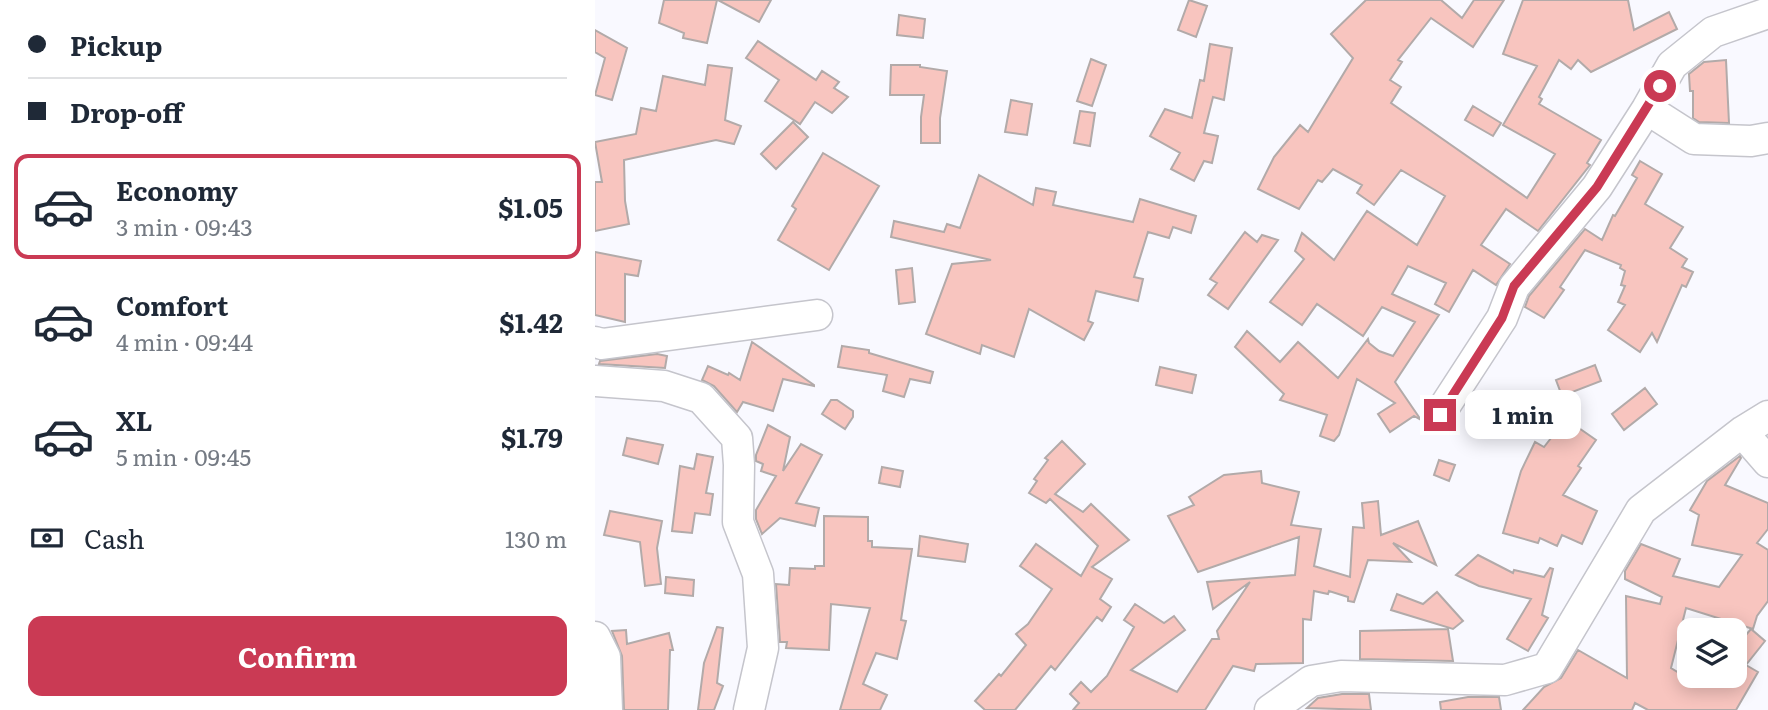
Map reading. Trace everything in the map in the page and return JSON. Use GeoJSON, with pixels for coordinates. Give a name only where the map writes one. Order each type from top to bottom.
{"type":"FeatureCollection","features":[{"type":"Feature","properties":{"kind":"street"},"geometry":{"type":"LineString","coordinates":[[1440,415],[1502,318],[1514,286],[1597,187],[1672,65],[1713,32],[1768,13]]}},
{"type":"Feature","properties":{"kind":"street"},"geometry":{"type":"LineString","coordinates":[[1647,108],[1694,139],[1751,141],[1768,138]]}},
{"type":"Feature","properties":{"kind":"street"},"geometry":{"type":"LineString","coordinates":[[595,342],[602,344],[817,315]]}},
{"type":"Feature","properties":{"kind":"street"},"geometry":{"type":"LineString","coordinates":[[595,382],[664,386],[701,398],[737,439],[738,522],[758,574],[762,648],[749,710]]}},
{"type":"Feature","properties":{"kind":"street"},"geometry":{"type":"LineString","coordinates":[[1270,710],[1311,681],[1341,676],[1505,680],[1547,668],[1641,510],[1742,432],[1768,416]]}},
{"type":"Feature","properties":{"kind":"street"},"geometry":{"type":"LineString","coordinates":[[1742,432],[1768,462]]}},
{"type":"Feature","properties":{"kind":"street"},"geometry":{"type":"LineString","coordinates":[[595,637],[605,657],[607,710]]}},
{"type":"Feature","properties":{"kind":"building"},"geometry":{"type":"Polygon","coordinates":[[[664,0],[717,0],[707,43],[683,38],[684,33],[659,23],[664,0]]]}},
{"type":"Feature","properties":{"kind":"building"},"geometry":{"type":"Polygon","coordinates":[[[718,0],[771,0],[759,22],[718,0]]]}},
{"type":"Feature","properties":{"kind":"building"},"geometry":{"type":"Polygon","coordinates":[[[1189,0],[1207,6],[1196,37],[1178,30],[1189,0]]]}},
{"type":"Feature","properties":{"kind":"building"},"geometry":{"type":"Polygon","coordinates":[[[1366,0],[1441,0],[1462,18],[1474,0],[1504,0],[1473,47],[1431,18],[1398,60],[1402,62],[1390,80],[1401,87],[1391,103],[1527,198],[1555,154],[1503,125],[1537,66],[1503,54],[1523,0],[1628,0],[1634,30],[1669,12],[1677,29],[1591,72],[1578,60],[1571,69],[1559,60],[1539,97],[1542,99],[1539,104],[1601,140],[1587,163],[1590,165],[1538,231],[1506,209],[1481,245],[1510,264],[1496,285],[1473,270],[1449,312],[1435,304],[1446,283],[1408,266],[1392,294],[1439,315],[1395,382],[1421,420],[1414,416],[1390,432],[1378,414],[1395,403],[1357,379],[1339,435],[1334,441],[1320,436],[1327,415],[1280,400],[1284,394],[1235,347],[1247,331],[1280,362],[1298,342],[1338,378],[1368,339],[1379,351],[1393,356],[1415,322],[1382,307],[1363,336],[1317,304],[1302,325],[1270,302],[1304,259],[1295,251],[1302,233],[1334,260],[1367,211],[1417,245],[1445,196],[1401,170],[1374,205],[1357,193],[1362,185],[1333,169],[1322,182],[1318,180],[1299,209],[1258,189],[1274,157],[1300,125],[1308,132],[1353,58],[1331,34],[1366,0]]]}},
{"type":"Feature","properties":{"kind":"building"},"geometry":{"type":"Polygon","coordinates":[[[899,15],[925,19],[923,38],[897,35],[899,15]]]}},
{"type":"Feature","properties":{"kind":"building"},"geometry":{"type":"Polygon","coordinates":[[[595,30],[627,48],[612,100],[595,95],[605,58],[595,52],[595,30]]]}},
{"type":"Feature","properties":{"kind":"building"},"geometry":{"type":"Polygon","coordinates":[[[758,41],[816,80],[822,71],[839,82],[834,88],[848,97],[832,113],[815,102],[800,124],[765,101],[779,80],[746,58],[758,41]]]}},
{"type":"Feature","properties":{"kind":"building"},"geometry":{"type":"Polygon","coordinates":[[[1210,44],[1232,48],[1224,100],[1213,97],[1204,133],[1218,136],[1212,163],[1204,161],[1194,181],[1171,169],[1180,153],[1150,136],[1165,109],[1192,118],[1200,80],[1204,81],[1210,44]]]}},
{"type":"Feature","properties":{"kind":"building"},"geometry":{"type":"Polygon","coordinates":[[[1091,59],[1106,65],[1092,106],[1077,101],[1091,59]]]}},
{"type":"Feature","properties":{"kind":"building"},"geometry":{"type":"Polygon","coordinates":[[[1726,60],[1729,123],[1699,122],[1693,118],[1693,91],[1690,91],[1689,74],[1704,62],[1726,60]]]}},
{"type":"Feature","properties":{"kind":"building"},"geometry":{"type":"Polygon","coordinates":[[[708,65],[732,68],[725,120],[741,126],[734,144],[716,140],[624,160],[625,201],[629,224],[595,231],[595,182],[602,182],[595,142],[636,134],[641,108],[656,111],[663,76],[705,85],[708,65]]]}},
{"type":"Feature","properties":{"kind":"building"},"geometry":{"type":"Polygon","coordinates":[[[891,65],[920,65],[947,71],[940,118],[940,143],[921,143],[924,95],[890,95],[891,65]]]}},
{"type":"Feature","properties":{"kind":"building"},"geometry":{"type":"Polygon","coordinates":[[[1011,100],[1032,104],[1027,135],[1005,132],[1011,100]]]}},
{"type":"Feature","properties":{"kind":"building"},"geometry":{"type":"Polygon","coordinates":[[[1473,106],[1501,123],[1493,136],[1465,120],[1473,106]]]}},
{"type":"Feature","properties":{"kind":"building"},"geometry":{"type":"Polygon","coordinates":[[[1080,111],[1095,113],[1090,146],[1074,143],[1080,111]]]}},
{"type":"Feature","properties":{"kind":"building"},"geometry":{"type":"Polygon","coordinates":[[[793,122],[808,137],[776,169],[761,154],[793,122]]]}},
{"type":"Feature","properties":{"kind":"building"},"geometry":{"type":"Polygon","coordinates":[[[823,153],[879,186],[829,270],[778,240],[796,209],[792,206],[823,153]]]}},
{"type":"Feature","properties":{"kind":"building"},"geometry":{"type":"Polygon","coordinates":[[[1640,161],[1662,174],[1645,204],[1683,227],[1670,248],[1687,259],[1682,267],[1693,272],[1686,287],[1682,285],[1657,342],[1652,333],[1640,352],[1608,330],[1625,305],[1618,302],[1625,286],[1621,285],[1625,271],[1620,268],[1621,265],[1585,250],[1560,287],[1564,290],[1544,318],[1525,307],[1529,296],[1585,229],[1602,240],[1613,215],[1615,216],[1637,178],[1632,175],[1640,161]]]}},
{"type":"Feature","properties":{"kind":"building"},"geometry":{"type":"Polygon","coordinates":[[[979,175],[1033,205],[1036,188],[1056,192],[1053,205],[1133,222],[1140,199],[1196,216],[1191,233],[1173,227],[1169,238],[1148,232],[1134,277],[1143,279],[1138,301],[1096,291],[1088,321],[1093,323],[1084,340],[1029,309],[1014,357],[982,345],[980,354],[926,334],[952,264],[991,260],[891,237],[894,221],[944,232],[947,224],[960,228],[979,175]]]}},
{"type":"Feature","properties":{"kind":"building"},"geometry":{"type":"Polygon","coordinates":[[[1245,232],[1257,242],[1262,235],[1278,240],[1228,309],[1208,295],[1217,283],[1210,279],[1245,232]]]}},
{"type":"Feature","properties":{"kind":"building"},"geometry":{"type":"Polygon","coordinates":[[[595,252],[641,261],[638,276],[625,274],[625,322],[595,315],[595,252]]]}},
{"type":"Feature","properties":{"kind":"building"},"geometry":{"type":"Polygon","coordinates":[[[912,268],[915,302],[899,304],[896,270],[912,268]]]}},
{"type":"Feature","properties":{"kind":"building"},"geometry":{"type":"Polygon","coordinates":[[[752,342],[814,386],[783,379],[773,411],[743,402],[737,412],[714,386],[702,380],[708,366],[740,380],[752,342]]]}},
{"type":"Feature","properties":{"kind":"building"},"geometry":{"type":"Polygon","coordinates":[[[842,346],[869,350],[869,353],[933,372],[930,383],[910,379],[904,397],[883,391],[887,375],[838,367],[842,346]]]}},
{"type":"Feature","properties":{"kind":"building"},"geometry":{"type":"Polygon","coordinates":[[[657,354],[667,356],[665,368],[599,364],[600,361],[657,354]]]}},
{"type":"Feature","properties":{"kind":"building"},"geometry":{"type":"Polygon","coordinates":[[[1595,365],[1601,381],[1562,396],[1556,380],[1595,365]]]}},
{"type":"Feature","properties":{"kind":"building"},"geometry":{"type":"Polygon","coordinates":[[[1160,367],[1196,375],[1192,393],[1156,385],[1160,367]]]}},
{"type":"Feature","properties":{"kind":"building"},"geometry":{"type":"Polygon","coordinates":[[[1645,388],[1657,404],[1624,430],[1612,414],[1645,388]]]}},
{"type":"Feature","properties":{"kind":"building"},"geometry":{"type":"Polygon","coordinates":[[[831,400],[837,400],[853,411],[853,417],[845,429],[822,414],[831,400]]]}},
{"type":"Feature","properties":{"kind":"building"},"geometry":{"type":"Polygon","coordinates":[[[1566,419],[1596,440],[1563,495],[1597,511],[1582,544],[1562,535],[1557,546],[1540,538],[1538,543],[1503,533],[1521,471],[1535,442],[1544,447],[1566,419]]]}},
{"type":"Feature","properties":{"kind":"building"},"geometry":{"type":"Polygon","coordinates":[[[768,425],[790,437],[783,471],[801,444],[822,455],[796,503],[819,508],[815,526],[780,518],[762,534],[756,519],[756,510],[776,476],[761,471],[763,464],[756,461],[768,425]]]}},
{"type":"Feature","properties":{"kind":"building"},"geometry":{"type":"Polygon","coordinates":[[[627,438],[663,445],[658,464],[623,455],[627,438]]]}},
{"type":"Feature","properties":{"kind":"building"},"geometry":{"type":"Polygon","coordinates":[[[1062,441],[1085,464],[1055,494],[1083,512],[1091,504],[1129,540],[1092,567],[1112,579],[1100,599],[1111,607],[1102,621],[1097,617],[1055,670],[1051,666],[1015,710],[985,710],[975,701],[999,674],[1001,676],[1026,645],[1016,634],[1028,624],[1052,589],[1020,566],[1036,544],[1081,576],[1098,546],[1050,499],[1046,503],[1029,493],[1037,481],[1034,479],[1048,460],[1045,458],[1062,441]]]}},
{"type":"Feature","properties":{"kind":"building"},"geometry":{"type":"Polygon","coordinates":[[[697,454],[713,457],[706,493],[713,494],[710,515],[695,513],[692,533],[672,531],[680,466],[694,469],[697,454]]]}},
{"type":"Feature","properties":{"kind":"building"},"geometry":{"type":"Polygon","coordinates":[[[1740,456],[1725,485],[1768,503],[1768,529],[1757,543],[1768,550],[1768,601],[1757,616],[1753,629],[1747,627],[1747,618],[1718,618],[1686,608],[1684,618],[1677,618],[1677,644],[1671,668],[1677,672],[1677,688],[1747,688],[1747,666],[1758,672],[1736,710],[1648,710],[1635,703],[1632,710],[1523,710],[1544,687],[1561,678],[1578,650],[1627,678],[1626,596],[1660,604],[1662,597],[1625,579],[1625,571],[1641,544],[1680,559],[1673,576],[1719,587],[1742,555],[1692,545],[1699,515],[1690,510],[1707,481],[1740,456]]]}},
{"type":"Feature","properties":{"kind":"building"},"geometry":{"type":"Polygon","coordinates":[[[1439,460],[1455,465],[1449,481],[1434,475],[1439,460]]]}},
{"type":"Feature","properties":{"kind":"building"},"geometry":{"type":"Polygon","coordinates":[[[882,467],[903,471],[900,487],[879,483],[882,467]]]}},
{"type":"Feature","properties":{"kind":"building"},"geometry":{"type":"Polygon","coordinates":[[[1261,471],[1262,483],[1299,492],[1291,525],[1321,529],[1314,566],[1350,577],[1353,527],[1364,528],[1362,503],[1378,501],[1381,535],[1418,521],[1436,565],[1393,543],[1411,562],[1368,560],[1354,602],[1348,601],[1348,597],[1329,591],[1328,594],[1314,591],[1311,620],[1303,619],[1303,663],[1256,664],[1254,671],[1233,666],[1205,710],[1073,710],[1079,703],[1070,694],[1081,682],[1091,692],[1107,676],[1134,627],[1124,620],[1135,604],[1164,623],[1174,616],[1185,630],[1131,670],[1177,692],[1212,639],[1219,639],[1217,631],[1250,582],[1213,609],[1207,582],[1295,575],[1299,537],[1198,572],[1168,516],[1194,505],[1189,497],[1224,475],[1261,471]]]}},
{"type":"Feature","properties":{"kind":"building"},"geometry":{"type":"Polygon","coordinates":[[[610,511],[662,521],[657,548],[661,584],[645,586],[640,542],[604,535],[610,511]]]}},
{"type":"Feature","properties":{"kind":"building"},"geometry":{"type":"Polygon","coordinates":[[[824,516],[868,517],[868,541],[872,541],[872,547],[912,549],[901,620],[906,621],[897,659],[876,653],[863,684],[887,695],[880,710],[840,710],[870,608],[831,604],[829,650],[786,648],[787,642],[780,642],[776,584],[789,585],[790,568],[815,569],[815,566],[824,566],[824,516]]]}},
{"type":"Feature","properties":{"kind":"building"},"geometry":{"type":"Polygon","coordinates":[[[920,536],[968,544],[965,562],[918,556],[920,536]]]}},
{"type":"Feature","properties":{"kind":"building"},"geometry":{"type":"Polygon","coordinates":[[[1478,555],[1513,573],[1514,570],[1544,577],[1550,568],[1553,569],[1542,615],[1548,618],[1528,651],[1507,639],[1531,599],[1479,586],[1456,575],[1478,555]]]}},
{"type":"Feature","properties":{"kind":"building"},"geometry":{"type":"Polygon","coordinates":[[[666,577],[694,580],[693,596],[665,593],[666,577]]]}},
{"type":"Feature","properties":{"kind":"building"},"geometry":{"type":"Polygon","coordinates":[[[1437,592],[1463,621],[1453,629],[1391,610],[1397,594],[1423,604],[1437,592]]]}},
{"type":"Feature","properties":{"kind":"building"},"geometry":{"type":"Polygon","coordinates":[[[717,627],[723,628],[717,683],[723,686],[714,710],[698,710],[704,663],[717,627]]]}},
{"type":"Feature","properties":{"kind":"building"},"geometry":{"type":"Polygon","coordinates":[[[1448,629],[1453,661],[1360,659],[1360,631],[1448,629]]]}},
{"type":"Feature","properties":{"kind":"building"},"geometry":{"type":"Polygon","coordinates":[[[1751,629],[1765,641],[1747,664],[1747,634],[1751,629]]]}},
{"type":"Feature","properties":{"kind":"building"},"geometry":{"type":"Polygon","coordinates":[[[626,630],[627,644],[669,633],[673,650],[670,650],[668,710],[624,710],[622,656],[612,631],[626,630]]]}},
{"type":"Feature","properties":{"kind":"building"},"geometry":{"type":"Polygon","coordinates":[[[1342,694],[1369,694],[1371,710],[1307,708],[1318,698],[1342,694]]]}},
{"type":"Feature","properties":{"kind":"building"},"geometry":{"type":"Polygon","coordinates":[[[1468,697],[1499,697],[1501,710],[1441,710],[1440,702],[1468,697]]]}},
{"type":"Feature","properties":{"kind":"route"},"geometry":{"type":"LineString","coordinates":[[1440,415],[1502,318],[1514,286],[1597,187],[1660,86]]}}]}
